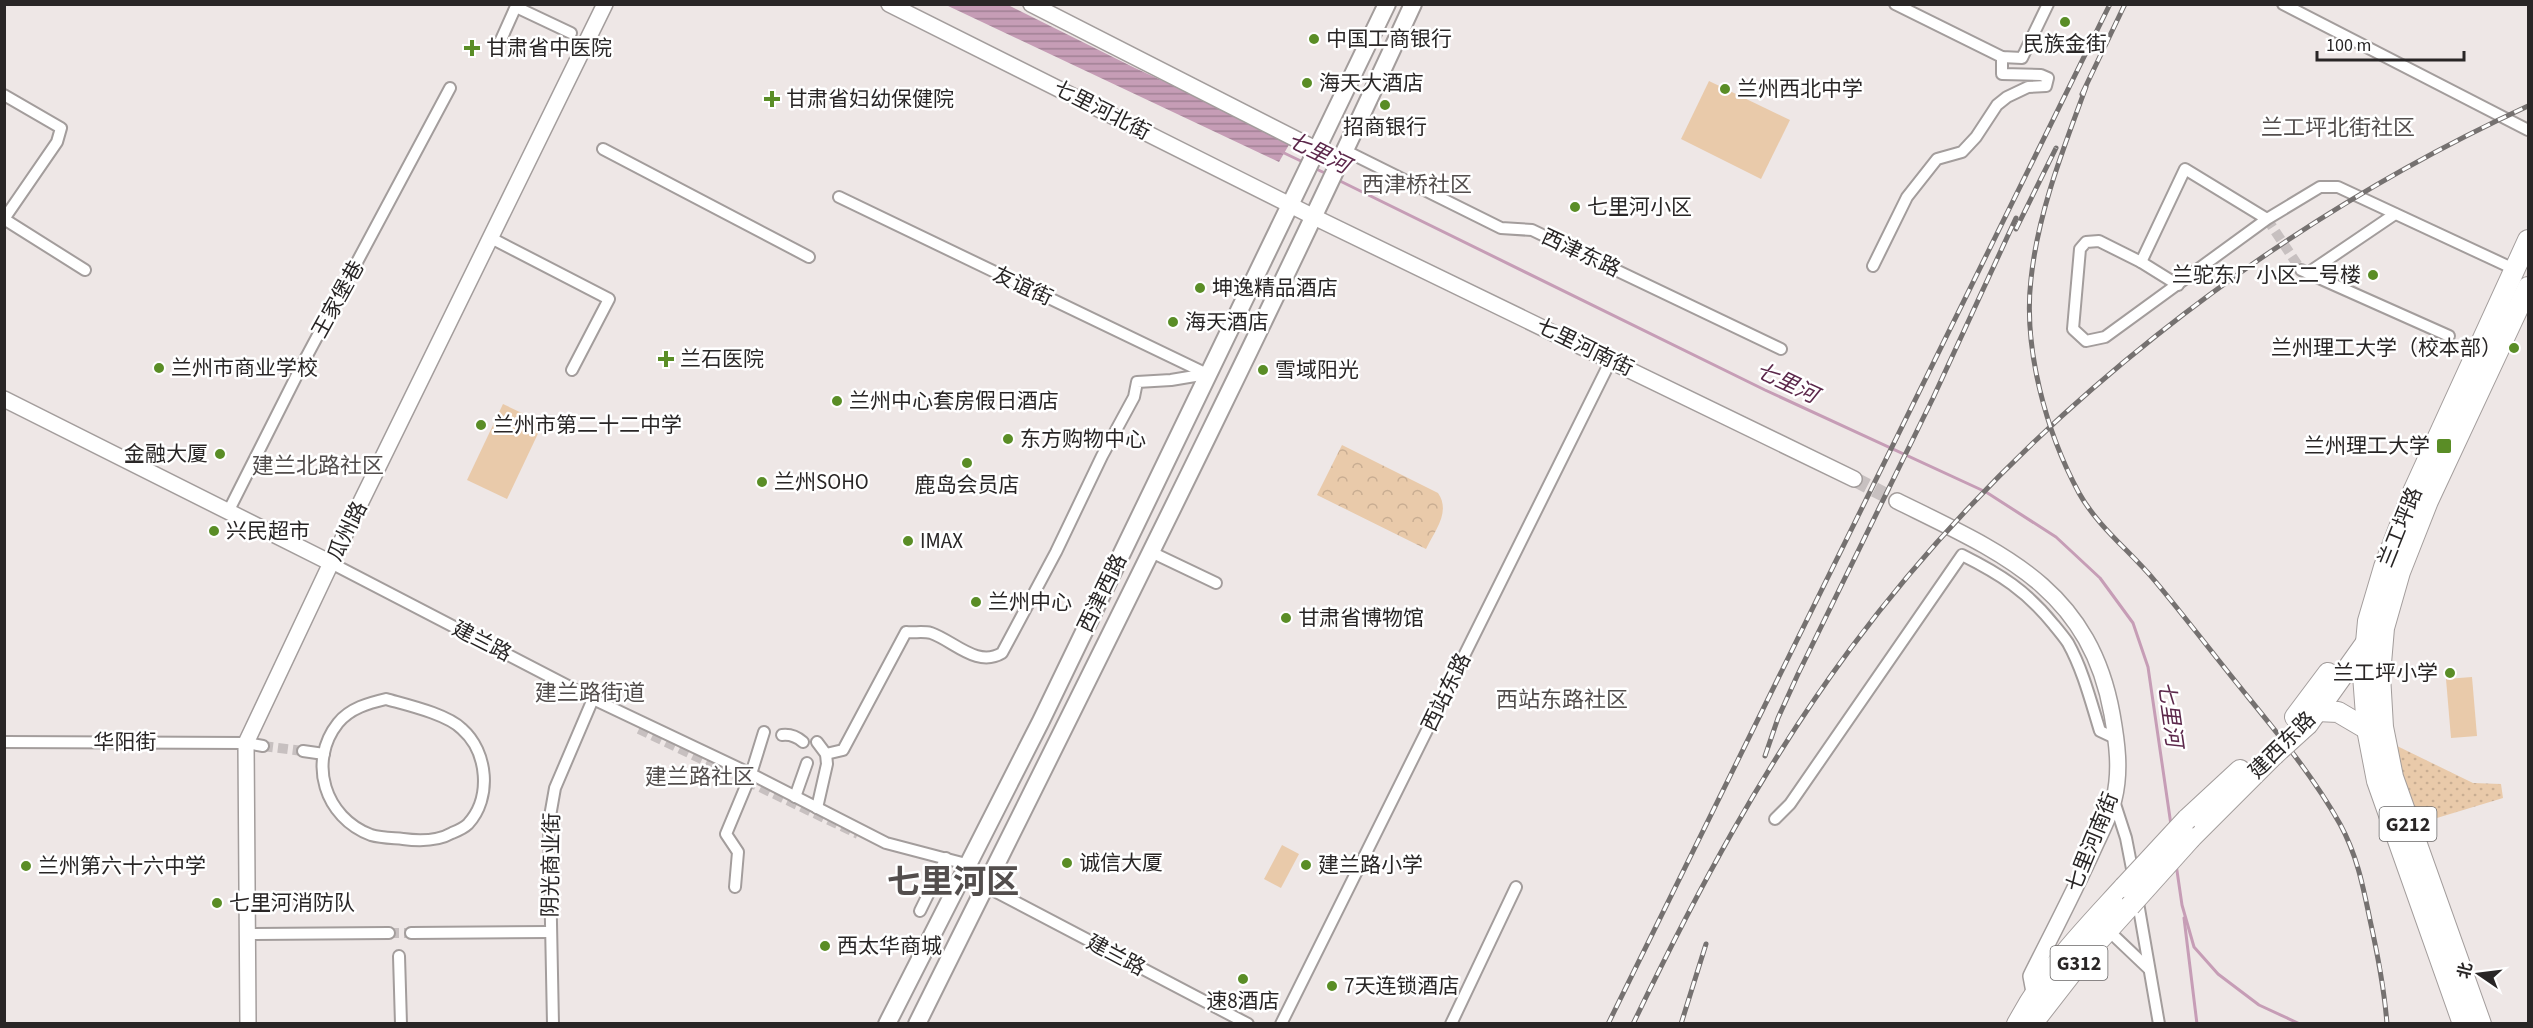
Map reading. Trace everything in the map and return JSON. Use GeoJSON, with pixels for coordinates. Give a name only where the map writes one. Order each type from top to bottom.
{"type":"FeatureCollection","features":[{"type":"Feature","properties":{"kind":"highway","name":"兰工坪路"},"geometry":{"type":"LineString","coordinates":[[2378,618],[2384,567],[2412,494],[2529,240]]}},
{"type":"Feature","properties":{"kind":"highway","name":"兰工坪路"},"geometry":{"type":"LineString","coordinates":[[2378,618],[2400,572],[2428,501],[2529,287]]}},
{"type":"Feature","properties":{"kind":"highway","name":"G212"},"geometry":{"type":"LineString","coordinates":[[2364,692],[2366,643],[2378,618]]}},
{"type":"Feature","properties":{"kind":"highway","name":"G212"},"geometry":{"type":"LineString","coordinates":[[2378,618],[2380,675],[2375,728],[2377,781],[2463,1023]]}},
{"type":"Feature","properties":{"kind":"highway","name":"建西东路"},"geometry":{"type":"LineString","coordinates":[[2189,829],[2307,717],[2327,686],[2378,618]]}},
{"type":"Feature","properties":{"kind":"highway","name":"建西东路"},"geometry":{"type":"LineString","coordinates":[[2327,686],[2366,643]]}},
{"type":"Feature","properties":{"kind":"highway"},"geometry":{"type":"LineString","coordinates":[[2327,686],[2364,692],[2375,728]]}},
{"type":"Feature","properties":{"kind":"highway"},"geometry":{"type":"LineString","coordinates":[[2307,717],[2338,712],[2375,728]]}},
{"type":"Feature","properties":{"kind":"highway","name":"G212"},"geometry":{"type":"LineString","coordinates":[[2375,728],[2481,1023]]}},
{"type":"Feature","properties":{"kind":"highway","name":"G312"},"geometry":{"type":"LineString","coordinates":[[2017,1023],[2034,992],[2062,955],[2124,887],[2189,829]]}},
{"type":"Feature","properties":{"kind":"highway","name":"G312"},"geometry":{"type":"LineString","coordinates":[[2032,1023],[2084,957],[2130,906],[2189,829]]}},
{"type":"Feature","properties":{"kind":"main road"},"geometry":{"type":"LineString","coordinates":[[1316,154],[1387,4]]}},
{"type":"Feature","properties":{"kind":"main road"},"geometry":{"type":"LineString","coordinates":[[1341,161],[1413,4]]}},
{"type":"Feature","properties":{"kind":"main road","name":"西津西路"},"geometry":{"type":"LineString","coordinates":[[887,1023],[966,864],[1041,721],[1316,154]]}},
{"type":"Feature","properties":{"kind":"main road","name":"西津西路"},"geometry":{"type":"LineString","coordinates":[[917,1023],[1228,397],[1341,161]]}},
{"type":"Feature","properties":{"kind":"main road"},"geometry":{"type":"LineString","coordinates":[[1205,379],[1228,397]]}},
{"type":"Feature","properties":{"kind":"street","name":"瓜州路"},"geometry":{"type":"LineString","coordinates":[[248,1023],[246,743],[605,4]]}},
{"type":"Feature","properties":{"kind":"street","name":"七里河北街"},"geometry":{"type":"LineString","coordinates":[[889,4],[1314,217]]}},
{"type":"Feature","properties":{"kind":"street"},"geometry":{"type":"LineString","coordinates":[[1031,4],[1316,154],[1341,161]]}},
{"type":"Feature","properties":{"kind":"street"},"geometry":{"type":"LineString","coordinates":[[1895,4],[2002,57],[2022,58],[2048,4]]}},
{"type":"Feature","properties":{"kind":"street"},"geometry":{"type":"LineString","coordinates":[[2283,4],[2529,130]]}},
{"type":"Feature","properties":{"kind":"street"},"geometry":{"type":"LineString","coordinates":[[500,42],[516,6],[571,33]]}},
{"type":"Feature","properties":{"kind":"street"},"geometry":{"type":"LineString","coordinates":[[1873,266],[1907,197],[1937,159],[1962,152],[1976,137],[1998,105],[2007,97],[2028,87],[2046,86],[2048,78],[2042,75],[2001,75],[2002,57]]}},
{"type":"Feature","properties":{"kind":"street","name":"王家堡巷"},"geometry":{"type":"LineString","coordinates":[[228,512],[302,365],[450,88]]}},
{"type":"Feature","properties":{"kind":"street"},"geometry":{"type":"LineString","coordinates":[[4,95],[61,128],[57,142],[4,219],[85,270]]}},
{"type":"Feature","properties":{"kind":"street"},"geometry":{"type":"LineString","coordinates":[[603,150],[809,257]]}},
{"type":"Feature","properties":{"kind":"street","name":"西津东路"},"geometry":{"type":"LineString","coordinates":[[1341,161],[1501,228],[1532,230],[1781,349]]}},
{"type":"Feature","properties":{"kind":"street"},"geometry":{"type":"LineString","coordinates":[[2141,262],[2185,169],[2267,219]]}},
{"type":"Feature","properties":{"kind":"street"},"geometry":{"type":"LineString","coordinates":[[2178,285],[2141,262],[2099,241],[2086,242],[2080,249],[2073,329],[2086,341],[2105,337],[2178,285],[2267,219],[2320,187],[2330,185],[2514,269]]}},
{"type":"Feature","properties":{"kind":"street","name":"友谊街"},"geometry":{"type":"LineString","coordinates":[[839,197],[1205,379]]}},
{"type":"Feature","properties":{"kind":"street"},"geometry":{"type":"LineString","coordinates":[[2395,214],[2305,272],[2449,336]]}},
{"type":"Feature","properties":{"kind":"street","name":"七里河南街"},"geometry":{"type":"LineString","coordinates":[[1314,217],[1854,479]]}},
{"type":"Feature","properties":{"kind":"street"},"geometry":{"type":"LineString","coordinates":[[491,238],[609,299],[572,370]]}},
{"type":"Feature","properties":{"kind":"street","name":"西站东路"},"geometry":{"type":"LineString","coordinates":[[1281,1023],[1611,360]]}},
{"type":"Feature","properties":{"kind":"street"},"geometry":{"type":"LineString","coordinates":[[826,754],[843,750],[906,632],[930,633],[983,658],[990,659],[1002,653],[1134,397],[1137,382],[1205,379]]}},
{"type":"Feature","properties":{"kind":"street","name":"建兰路"},"geometry":{"type":"LineString","coordinates":[[4,399],[593,699],[752,774],[886,843],[966,864]]}},
{"type":"Feature","properties":{"kind":"street","name":"七里河南街"},"geometry":{"type":"LineString","coordinates":[[1897,501],[1996,552],[2038,580],[2054,596],[2080,630],[2093,653],[2109,700],[2117,739],[2118,765],[2114,799],[2087,863],[2031,976],[2034,992]]}},
{"type":"Feature","properties":{"kind":"street"},"geometry":{"type":"LineString","coordinates":[[1151,552],[1216,584]]}},
{"type":"Feature","properties":{"kind":"street"},"geometry":{"type":"LineString","coordinates":[[1775,819],[1790,804],[1962,555],[1987,567],[2021,589],[2041,608],[2067,642],[2084,682],[2100,731],[2117,739]]}},
{"type":"Feature","properties":{"kind":"street"},"geometry":{"type":"LineString","coordinates":[[386,699],[427,710],[462,728],[478,749],[485,775],[481,802],[467,825],[446,836],[417,841],[372,835],[344,819],[328,798],[321,772],[324,754],[325,745],[339,722],[360,706],[386,699]]}},
{"type":"Feature","properties":{"kind":"street","name":"阴光商业街"},"geometry":{"type":"LineString","coordinates":[[553,1023],[549,822],[555,788],[593,699]]}},
{"type":"Feature","properties":{"kind":"street"},"geometry":{"type":"LineString","coordinates":[[735,887],[738,852],[726,834],[752,774],[764,732]]}},
{"type":"Feature","properties":{"kind":"street"},"geometry":{"type":"LineString","coordinates":[[782,735],[798,737],[803,742]]}},
{"type":"Feature","properties":{"kind":"street","name":"华阳街"},"geometry":{"type":"LineString","coordinates":[[4,742],[246,743],[263,746]]}},
{"type":"Feature","properties":{"kind":"street"},"geometry":{"type":"LineString","coordinates":[[817,742],[826,754],[827,765],[818,808]]}},
{"type":"Feature","properties":{"kind":"street"},"geometry":{"type":"LineString","coordinates":[[303,751],[324,754]]}},
{"type":"Feature","properties":{"kind":"street"},"geometry":{"type":"LineString","coordinates":[[795,797],[807,763]]}},
{"type":"Feature","properties":{"kind":"street"},"geometry":{"type":"LineString","coordinates":[[2114,799],[2126,838],[2145,932],[2159,1023]]}},
{"type":"Feature","properties":{"kind":"street"},"geometry":{"type":"LineString","coordinates":[[920,911],[946,858]]}},
{"type":"Feature","properties":{"kind":"street","name":"建兰路"},"geometry":{"type":"LineString","coordinates":[[985,886],[1248,1023]]}},
{"type":"Feature","properties":{"kind":"street"},"geometry":{"type":"LineString","coordinates":[[1451,1023],[1516,886]]}},
{"type":"Feature","properties":{"kind":"street"},"geometry":{"type":"LineString","coordinates":[[2109,931],[2149,969]]}},
{"type":"Feature","properties":{"kind":"street","name":"阴光商业街"},"geometry":{"type":"LineString","coordinates":[[411,933],[550,932]]}},
{"type":"Feature","properties":{"kind":"street"},"geometry":{"type":"LineString","coordinates":[[247,934],[389,933]]}},
{"type":"Feature","properties":{"kind":"street"},"geometry":{"type":"LineString","coordinates":[[399,956],[401,1023]]}},
{"type":"Feature","properties":{"kind":"green space"},"geometry":{"type":"Polygon","coordinates":[[[1709,81],[1790,120],[1761,179],[1681,139],[1709,81]]]}},
{"type":"Feature","properties":{"kind":"green space"},"geometry":{"type":"Polygon","coordinates":[[[503,404],[543,423],[507,499],[467,480],[503,404]]]}},
{"type":"Feature","properties":{"kind":"green space"},"geometry":{"type":"Polygon","coordinates":[[[1342,445],[1438,493],[1442,500],[1442,514],[1426,549],[1317,495],[1342,445]]]}},
{"type":"Feature","properties":{"kind":"green space"},"geometry":{"type":"Polygon","coordinates":[[[2472,677],[2477,736],[2451,738],[2446,679],[2472,677]]]}},
{"type":"Feature","properties":{"kind":"green space"},"geometry":{"type":"Polygon","coordinates":[[[2395,745],[2473,783],[2501,784],[2503,798],[2417,824],[2403,790],[2395,745]]]}},
{"type":"Feature","properties":{"kind":"green space"},"geometry":{"type":"Polygon","coordinates":[[[1282,845],[1299,854],[1281,888],[1264,879],[1282,845]]]}},
{"type":"Feature","properties":{"kind":"shaded area"},"geometry":{"type":"Polygon","coordinates":[[[946,5],[1008,5],[1135,68],[1254,123],[1290,143],[1279,162],[946,5]]]}},
{"type":"Feature","properties":{"kind":"waterway","name":"七里河"},"geometry":{"type":"LineString","coordinates":[[1282,152],[1303,162]]}},
{"type":"Feature","properties":{"kind":"waterway","name":"七里河"},"geometry":{"type":"LineString","coordinates":[[1314,168],[1327,174]]}},
{"type":"Feature","properties":{"kind":"waterway","name":"七里河"},"geometry":{"type":"LineString","coordinates":[[1338,180],[1765,390],[1986,492],[2056,537],[2100,578],[2133,623],[2148,667],[2171,825]]}},
{"type":"Feature","properties":{"kind":"waterway","name":"七里河"},"geometry":{"type":"LineString","coordinates":[[2176,864],[2182,905],[2194,947],[2218,974],[2259,1005],[2300,1024]]}},
{"type":"Feature","properties":{"kind":"waterway"},"geometry":{"type":"LineString","coordinates":[[2184,918],[2197,1024]]}},
{"type":"Feature","properties":{"kind":"tunnel"},"geometry":{"type":"LineString","coordinates":[[2267,219],[2301,270]]}},
{"type":"Feature","properties":{"kind":"tunnel"},"geometry":{"type":"LineString","coordinates":[[1854,479],[1897,501]]}},
{"type":"Feature","properties":{"kind":"tunnel"},"geometry":{"type":"LineString","coordinates":[[639,729],[858,834]]}},
{"type":"Feature","properties":{"kind":"tunnel"},"geometry":{"type":"LineString","coordinates":[[263,746],[303,751]]}},
{"type":"Feature","properties":{"kind":"tunnel"},"geometry":{"type":"LineString","coordinates":[[389,933],[411,933]]}},
{"type":"Feature","properties":{"kind":"railway"},"geometry":{"type":"LineString","coordinates":[[1608,1024],[2110,4]]}},
{"type":"Feature","properties":{"kind":"railway"},"geometry":{"type":"LineString","coordinates":[[2082,94],[2125,4]]}},
{"type":"Feature","properties":{"kind":"railway"},"geometry":{"type":"LineString","coordinates":[[2086,87],[2045,205],[2031,279],[2030,333],[2047,417],[2067,469],[2095,517],[2155,581],[2270,724],[2330,806],[2351,847],[2362,883],[2376,946],[2387,1024]]}},
{"type":"Feature","properties":{"kind":"railway"},"geometry":{"type":"LineString","coordinates":[[1633,1024],[1681,926],[1733,831],[1819,692],[1851,648],[1919,564],[1992,483],[2072,407],[2156,336],[2245,270],[2337,209],[2431,154],[2528,106]]}},
{"type":"Feature","properties":{"kind":"railway"},"geometry":{"type":"LineString","coordinates":[[2016,229],[2056,148]]}},
{"type":"Feature","properties":{"kind":"railway"},"geometry":{"type":"LineString","coordinates":[[1765,756],[1778,718],[1798,674],[1933,398],[2016,218]]}},
{"type":"Feature","properties":{"kind":"railway"},"geometry":{"type":"LineString","coordinates":[[1681,1024],[1706,944]]}},
{"type":"Feature","properties":{"kind":"place","name":"民族金街"},"geometry":{"type":"Point","coordinates":[2065,22]}},
{"type":"Feature","properties":{"kind":"place","name":"中国工商银行"},"geometry":{"type":"Point","coordinates":[1314,39]}},
{"type":"Feature","properties":{"kind":"place","name":"甘肃省中医院"},"geometry":{"type":"Point","coordinates":[472,48]}},
{"type":"Feature","properties":{"kind":"place","name":"海天大酒店"},"geometry":{"type":"Point","coordinates":[1307,83]}},
{"type":"Feature","properties":{"kind":"place","name":"兰州西北中学"},"geometry":{"type":"Point","coordinates":[1725,89]}},
{"type":"Feature","properties":{"kind":"place","name":"甘肃省妇幼保健院"},"geometry":{"type":"Point","coordinates":[772,99]}},
{"type":"Feature","properties":{"kind":"place","name":"招商银行"},"geometry":{"type":"Point","coordinates":[1385,105]}},
{"type":"Feature","properties":{"kind":"place","name":"七里河小区"},"geometry":{"type":"Point","coordinates":[1575,207]}},
{"type":"Feature","properties":{"kind":"place","name":"兰驼东厂小区二号楼"},"geometry":{"type":"Point","coordinates":[2373,275]}},
{"type":"Feature","properties":{"kind":"place","name":"坤逸精品酒店"},"geometry":{"type":"Point","coordinates":[1200,288]}},
{"type":"Feature","properties":{"kind":"place","name":"海天酒店"},"geometry":{"type":"Point","coordinates":[1173,322]}},
{"type":"Feature","properties":{"kind":"place","name":"兰州理工大学（校本部）"},"geometry":{"type":"Point","coordinates":[2514,348]}},
{"type":"Feature","properties":{"kind":"place","name":"兰石医院"},"geometry":{"type":"Point","coordinates":[666,359]}},
{"type":"Feature","properties":{"kind":"place","name":"兰州市商业学校"},"geometry":{"type":"Point","coordinates":[159,368]}},
{"type":"Feature","properties":{"kind":"place","name":"雪域阳光"},"geometry":{"type":"Point","coordinates":[1263,370]}},
{"type":"Feature","properties":{"kind":"place","name":"兰州中心套房假日酒店"},"geometry":{"type":"Point","coordinates":[837,401]}},
{"type":"Feature","properties":{"kind":"place","name":"兰州市第二十二中学"},"geometry":{"type":"Point","coordinates":[481,425]}},
{"type":"Feature","properties":{"kind":"place","name":"东方购物中心"},"geometry":{"type":"Point","coordinates":[1008,439]}},
{"type":"Feature","properties":{"kind":"place","name":"兰州理工大学"},"geometry":{"type":"Point","coordinates":[2444,446]}},
{"type":"Feature","properties":{"kind":"place","name":"金融大厦"},"geometry":{"type":"Point","coordinates":[220,454]}},
{"type":"Feature","properties":{"kind":"place","name":"鹿岛会员店"},"geometry":{"type":"Point","coordinates":[967,463]}},
{"type":"Feature","properties":{"kind":"place","name":"兰州SOHO"},"geometry":{"type":"Point","coordinates":[762,482]}},
{"type":"Feature","properties":{"kind":"place","name":"兴民超市"},"geometry":{"type":"Point","coordinates":[214,531]}},
{"type":"Feature","properties":{"kind":"place","name":"IMAX"},"geometry":{"type":"Point","coordinates":[908,541]}},
{"type":"Feature","properties":{"kind":"place","name":"兰州中心"},"geometry":{"type":"Point","coordinates":[976,602]}},
{"type":"Feature","properties":{"kind":"place","name":"甘肃省博物馆"},"geometry":{"type":"Point","coordinates":[1286,618]}},
{"type":"Feature","properties":{"kind":"place","name":"兰工坪小学"},"geometry":{"type":"Point","coordinates":[2450,673]}},
{"type":"Feature","properties":{"kind":"place","name":"诚信大厦"},"geometry":{"type":"Point","coordinates":[1067,863]}},
{"type":"Feature","properties":{"kind":"place","name":"建兰路小学"},"geometry":{"type":"Point","coordinates":[1306,865]}},
{"type":"Feature","properties":{"kind":"place","name":"兰州第六十六中学"},"geometry":{"type":"Point","coordinates":[26,866]}},
{"type":"Feature","properties":{"kind":"place","name":"七里河消防队"},"geometry":{"type":"Point","coordinates":[217,903]}},
{"type":"Feature","properties":{"kind":"place","name":"西太华商城"},"geometry":{"type":"Point","coordinates":[825,946]}},
{"type":"Feature","properties":{"kind":"place","name":"速8酒店"},"geometry":{"type":"Point","coordinates":[1243,979]}},
{"type":"Feature","properties":{"kind":"place","name":"7天连锁酒店"},"geometry":{"type":"Point","coordinates":[1332,986]}},
{"type":"Feature","properties":{"kind":"district","name":"兰工坪北街社区"},"geometry":{"type":"Point","coordinates":[2338,127]}},
{"type":"Feature","properties":{"kind":"district","name":"西津桥社区"},"geometry":{"type":"Point","coordinates":[1417,184]}},
{"type":"Feature","properties":{"kind":"district","name":"建兰北路社区"},"geometry":{"type":"Point","coordinates":[318,465]}},
{"type":"Feature","properties":{"kind":"district","name":"建兰路街道"},"geometry":{"type":"Point","coordinates":[590,692]}},
{"type":"Feature","properties":{"kind":"district","name":"西站东路社区"},"geometry":{"type":"Point","coordinates":[1562,699]}},
{"type":"Feature","properties":{"kind":"district","name":"建兰路社区"},"geometry":{"type":"Point","coordinates":[700,776]}},
{"type":"Feature","properties":{"kind":"district","name":"七里河区"},"geometry":{"type":"Point","coordinates":[953,881]}}]}
